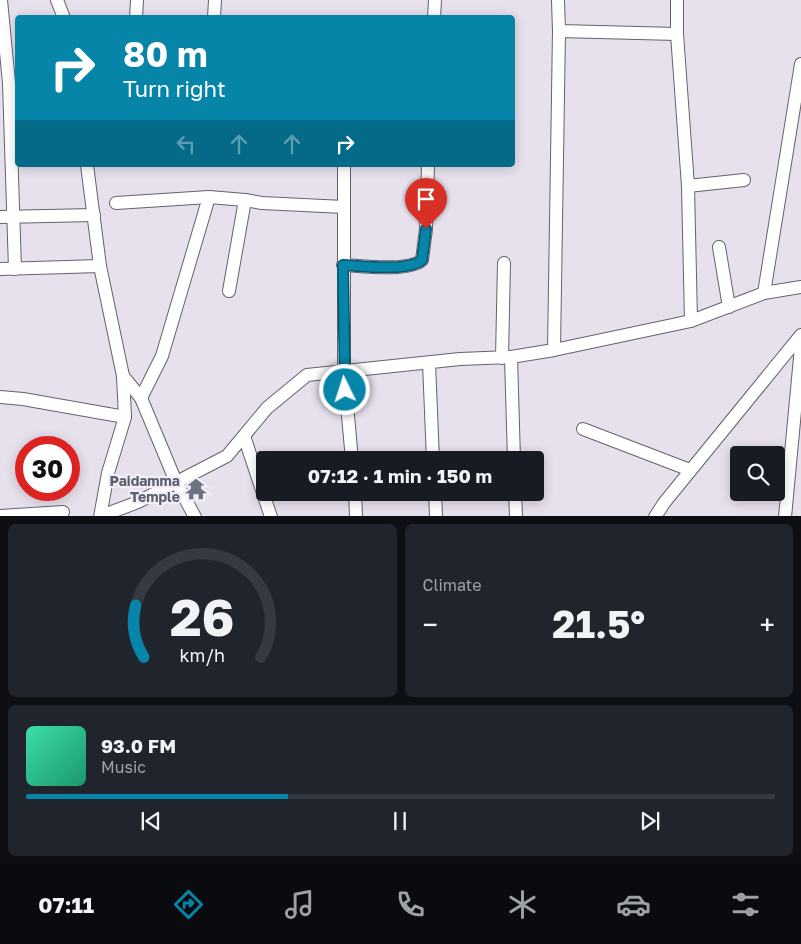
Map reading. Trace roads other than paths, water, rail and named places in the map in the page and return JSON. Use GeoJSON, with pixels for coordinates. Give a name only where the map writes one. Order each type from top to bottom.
{"type":"FeatureCollection","features":[{"type":"Feature","properties":{"kind":"street"},"geometry":{"type":"LineString","coordinates":[[1,0],[2,29],[9,83],[15,270]]}},
{"type":"Feature","properties":{"kind":"street"},"geometry":{"type":"LineString","coordinates":[[58,0],[63,15]]}},
{"type":"Feature","properties":{"kind":"street"},"geometry":{"type":"LineString","coordinates":[[136,15],[137,0]]}},
{"type":"Feature","properties":{"kind":"street"},"geometry":{"type":"LineString","coordinates":[[214,15],[215,0]]}},
{"type":"Feature","properties":{"kind":"street"},"geometry":{"type":"LineString","coordinates":[[434,15],[435,0]]}},
{"type":"Feature","properties":{"kind":"street"},"geometry":{"type":"LineString","coordinates":[[554,350],[558,0]]}},
{"type":"Feature","properties":{"kind":"street"},"geometry":{"type":"LineString","coordinates":[[677,0],[677,34],[688,186],[691,321]]}},
{"type":"Feature","properties":{"kind":"street"},"geometry":{"type":"LineString","coordinates":[[559,31],[677,34]]}},
{"type":"Feature","properties":{"kind":"street"},"geometry":{"type":"LineString","coordinates":[[764,294],[801,64]]}},
{"type":"Feature","properties":{"kind":"street"},"geometry":{"type":"LineString","coordinates":[[87,167],[100,266],[123,376],[125,417],[108,473],[100,516]]}},
{"type":"Feature","properties":{"kind":"street"},"geometry":{"type":"LineString","coordinates":[[344,167],[344,372],[351,451]]}},
{"type":"Feature","properties":{"kind":"street"},"geometry":{"type":"LineString","coordinates":[[343,265],[404,266],[418,263],[422,260],[426,229],[428,167]]}},
{"type":"Feature","properties":{"kind":"street"},"geometry":{"type":"LineString","coordinates":[[688,186],[744,180]]}},
{"type":"Feature","properties":{"kind":"street"},"geometry":{"type":"LineString","coordinates":[[116,203],[209,197],[262,203],[344,207]]}},
{"type":"Feature","properties":{"kind":"street"},"geometry":{"type":"LineString","coordinates":[[140,398],[162,356],[209,197]]}},
{"type":"Feature","properties":{"kind":"street"},"geometry":{"type":"LineString","coordinates":[[229,291],[245,200]]}},
{"type":"Feature","properties":{"kind":"street"},"geometry":{"type":"LineString","coordinates":[[0,217],[94,215]]}},
{"type":"Feature","properties":{"kind":"street"},"geometry":{"type":"LineString","coordinates":[[719,248],[729,307]]}},
{"type":"Feature","properties":{"kind":"street"},"geometry":{"type":"LineString","coordinates":[[504,264],[506,357],[513,451]]}},
{"type":"Feature","properties":{"kind":"street"},"geometry":{"type":"LineString","coordinates":[[0,269],[100,266]]}},
{"type":"Feature","properties":{"kind":"street"},"geometry":{"type":"LineString","coordinates":[[100,516],[138,502],[227,456],[267,408],[307,374],[506,357],[554,350],[691,321],[764,294],[801,287]]}},
{"type":"Feature","properties":{"kind":"street"},"geometry":{"type":"LineString","coordinates":[[655,516],[690,470],[801,335]]}},
{"type":"Feature","properties":{"kind":"street"},"geometry":{"type":"LineString","coordinates":[[785,516],[801,347]]}},
{"type":"Feature","properties":{"kind":"street"},"geometry":{"type":"LineString","coordinates":[[429,363],[433,451]]}},
{"type":"Feature","properties":{"kind":"street"},"geometry":{"type":"LineString","coordinates":[[123,376],[140,398],[176,482],[195,516]]}},
{"type":"Feature","properties":{"kind":"street"},"geometry":{"type":"LineString","coordinates":[[0,397],[22,399],[125,417]]}},
{"type":"Feature","properties":{"kind":"street"},"geometry":{"type":"LineString","coordinates":[[583,429],[690,470]]}},
{"type":"Feature","properties":{"kind":"street"},"geometry":{"type":"LineString","coordinates":[[244,436],[271,516]]}},
{"type":"Feature","properties":{"kind":"street"},"geometry":{"type":"LineString","coordinates":[[355,501],[356,516]]}},
{"type":"Feature","properties":{"kind":"street"},"geometry":{"type":"LineString","coordinates":[[435,501],[436,516]]}},
{"type":"Feature","properties":{"kind":"street"},"geometry":{"type":"LineString","coordinates":[[515,501],[516,516]]}},
{"type":"Feature","properties":{"kind":"street"},"geometry":{"type":"LineString","coordinates":[[0,516],[62,512]]}},
{"type":"Feature","properties":{"kind":"place","name":"Paidamma Temple"},"geometry":{"type":"Point","coordinates":[196,489]}}]}
